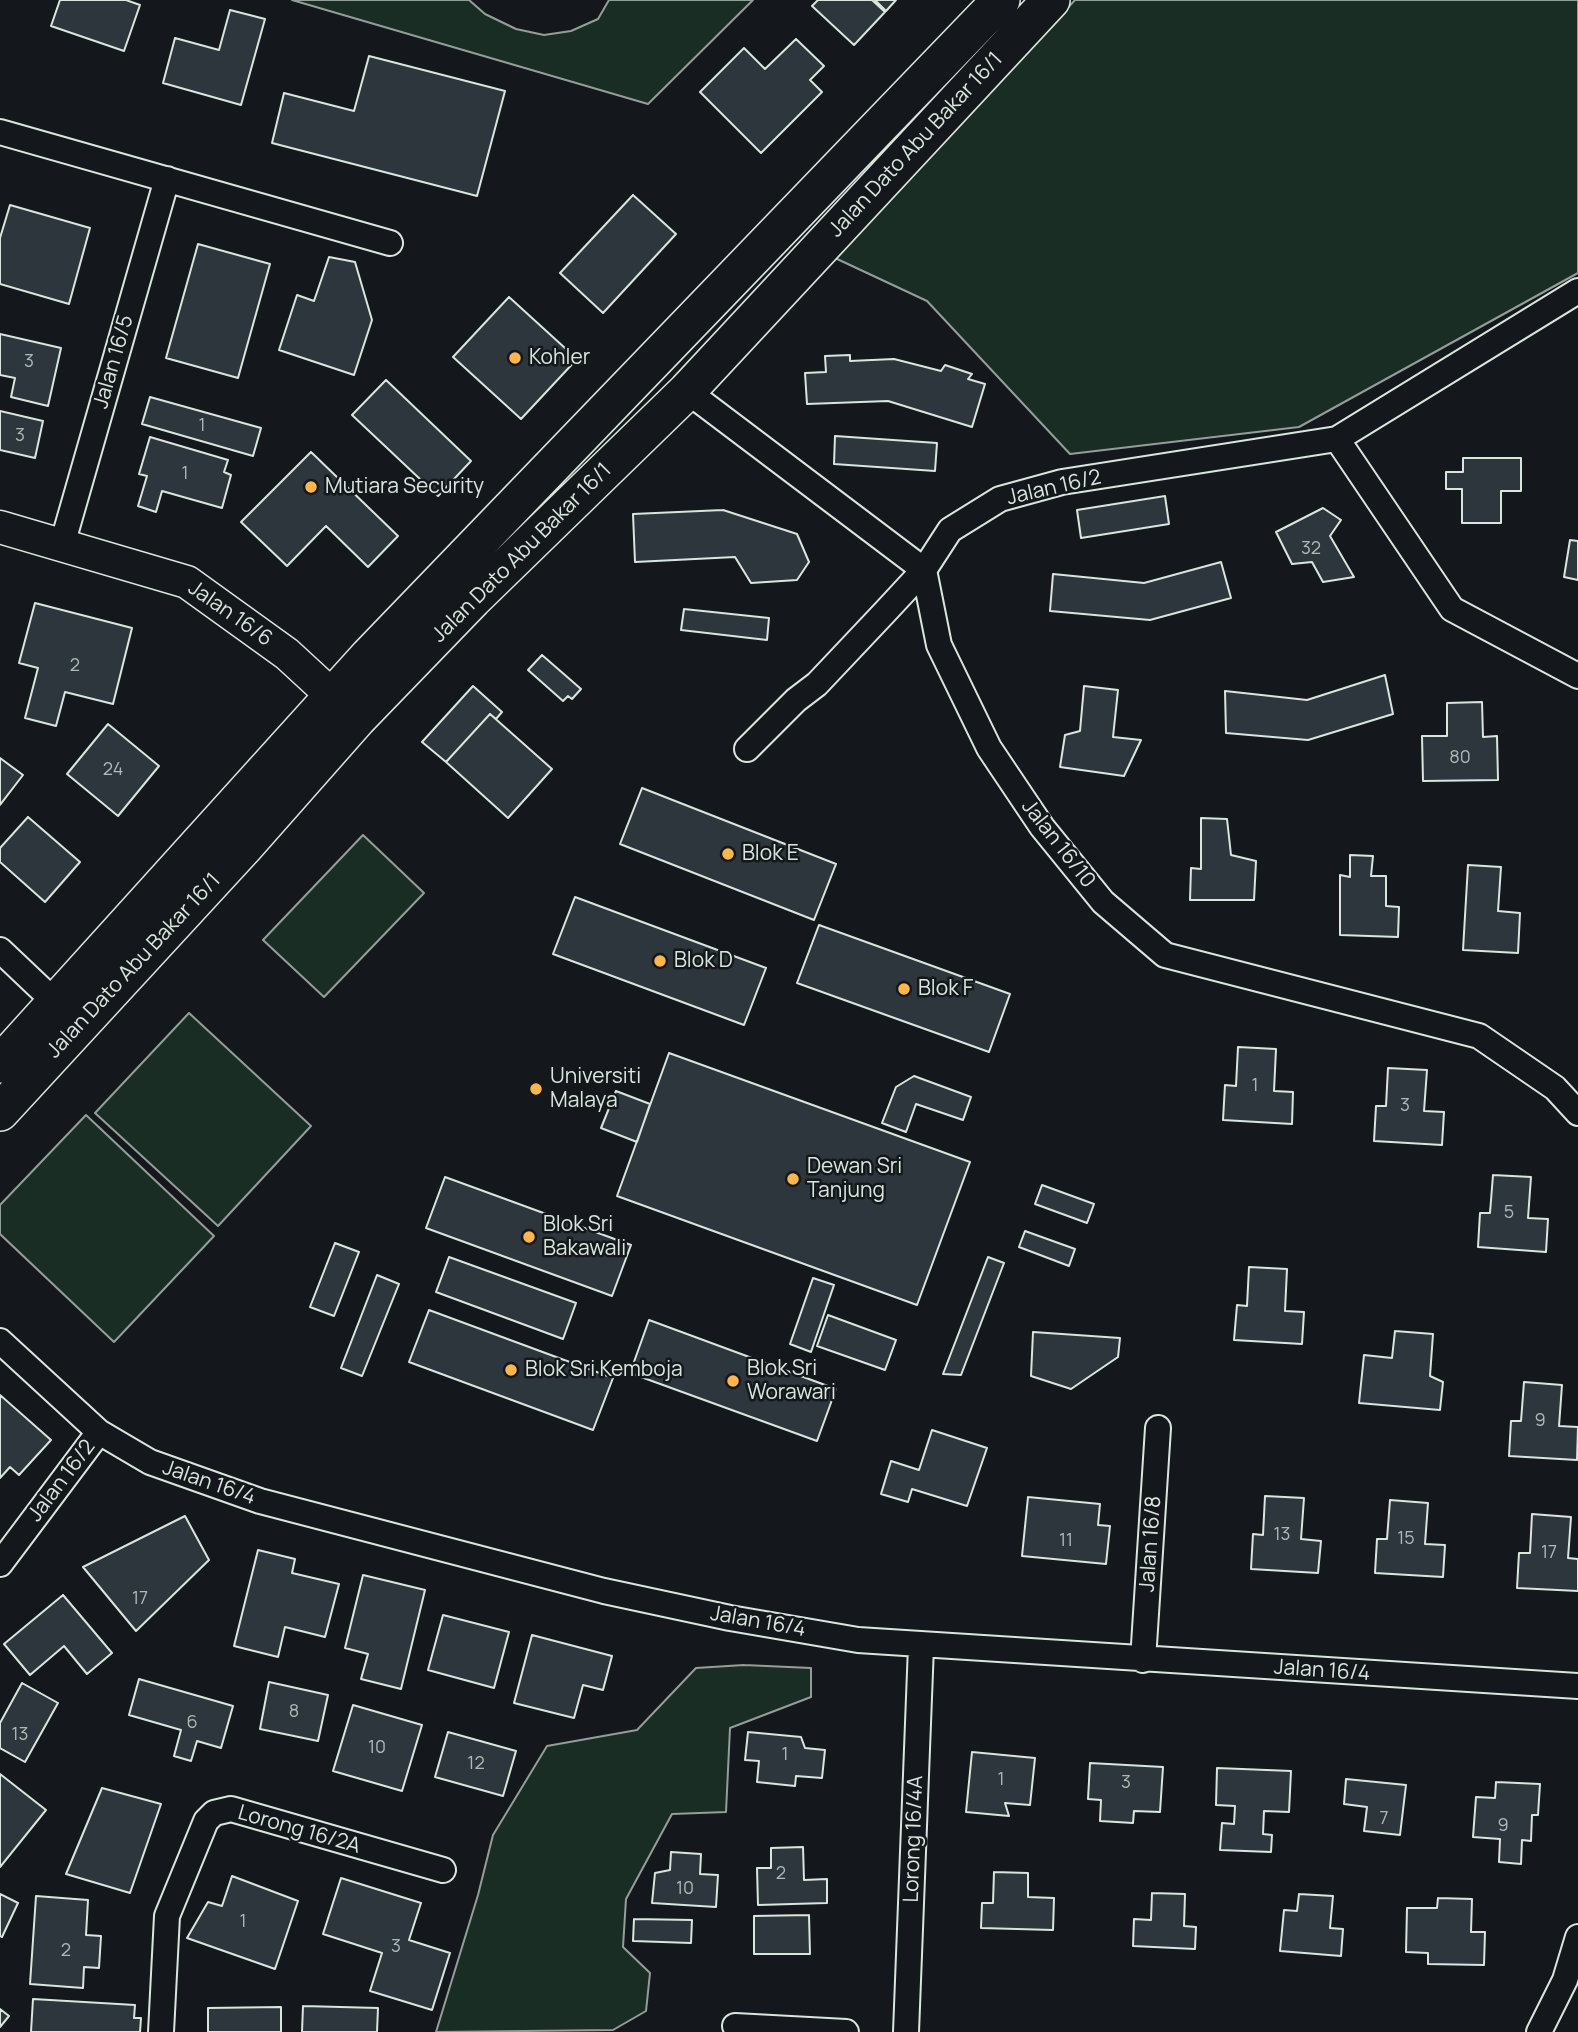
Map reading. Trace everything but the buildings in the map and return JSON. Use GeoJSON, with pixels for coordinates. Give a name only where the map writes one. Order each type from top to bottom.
{"type":"FeatureCollection","features":[{"type":"Feature","properties":{"kind":"main road","name":"Jalan Dato Abu Bakar 16/1"},"geometry":{"type":"LineString","coordinates":[[0,1065],[345,708],[1001,0]]}},
{"type":"Feature","properties":{"kind":"main road","name":"Jalan Dato Abu Bakar 16/1"},"geometry":{"type":"LineString","coordinates":[[0,1112],[246,846],[345,708],[473,599],[687,391],[1051,0]]}},
{"type":"Feature","properties":{"kind":"street"},"geometry":{"type":"LineString","coordinates":[[0,132],[390,243]]}},
{"type":"Feature","properties":{"kind":"street","name":"Jalan 16/5"},"geometry":{"type":"LineString","coordinates":[[62,545],[167,179]]}},
{"type":"Feature","properties":{"kind":"street","name":"Jalan 16/2"},"geometry":{"type":"LineString","coordinates":[[747,749],[796,700],[817,684],[924,570],[950,530],[1000,499],[1062,482],[1337,439],[1578,291]]}},
{"type":"Feature","properties":{"kind":"street"},"geometry":{"type":"LineString","coordinates":[[687,391],[924,570]]}},
{"type":"Feature","properties":{"kind":"street"},"geometry":{"type":"LineString","coordinates":[[1337,439],[1452,609],[1578,676]]}},
{"type":"Feature","properties":{"kind":"street","name":"Jalan 16/6"},"geometry":{"type":"LineString","coordinates":[[0,527],[187,582],[287,654],[345,708]]}},
{"type":"Feature","properties":{"kind":"street","name":"Jalan 16/10"},"geometry":{"type":"LineString","coordinates":[[924,570],[939,645],[989,748],[1042,827],[1103,902],[1165,955],[1479,1036],[1555,1088],[1578,1113]]}},
{"type":"Feature","properties":{"kind":"street"},"geometry":{"type":"LineString","coordinates":[[0,950],[57,1003]]}},
{"type":"Feature","properties":{"kind":"street","name":"Jalan 16/4"},"geometry":{"type":"LineString","coordinates":[[0,1341],[99,1432],[150,1462],[248,1497],[604,1591],[730,1618],[858,1640],[1578,1686]]}},
{"type":"Feature","properties":{"kind":"street","name":"Jalan 16/8"},"geometry":{"type":"LineString","coordinates":[[1143,1660],[1158,1428]]}},
{"type":"Feature","properties":{"kind":"street","name":"Jalan 16/2"},"geometry":{"type":"LineString","coordinates":[[0,1564],[99,1432]]}},
{"type":"Feature","properties":{"kind":"street","name":"Lorong 16/4A"},"geometry":{"type":"LineString","coordinates":[[906,2032],[921,1646]]}},
{"type":"Feature","properties":{"kind":"street","name":"Lorong 16/2A"},"geometry":{"type":"LineString","coordinates":[[161,2032],[167,1916],[206,1821],[215,1813],[231,1809],[443,1870]]}},
{"type":"Feature","properties":{"kind":"street"},"geometry":{"type":"LineString","coordinates":[[1539,2032],[1565,1980],[1578,1937]]}},
{"type":"Feature","properties":{"kind":"street"},"geometry":{"type":"LineString","coordinates":[[735,2026],[846,2032]]}},
{"type":"Feature","properties":{"kind":"green space"},"geometry":{"type":"Polygon","coordinates":[[[292,0],[469,0],[485,14],[516,29],[544,35],[571,31],[598,19],[609,0],[753,0],[648,104],[292,0]]]}},
{"type":"Feature","properties":{"kind":"green space"},"geometry":{"type":"Polygon","coordinates":[[[1075,0],[1578,0],[1578,273],[1299,427],[1070,454],[927,301],[835,258],[1075,0]]]}},
{"type":"Feature","properties":{"kind":"green space"},"geometry":{"type":"Polygon","coordinates":[[[363,835],[424,893],[324,997],[263,940],[363,835]]]}},
{"type":"Feature","properties":{"kind":"green space"},"geometry":{"type":"Polygon","coordinates":[[[189,1013],[311,1126],[218,1226],[95,1113],[189,1013]]]}},
{"type":"Feature","properties":{"kind":"green space"},"geometry":{"type":"Polygon","coordinates":[[[86,1115],[214,1236],[114,1342],[0,1234],[0,1205],[86,1115]]]}},
{"type":"Feature","properties":{"kind":"green space"},"geometry":{"type":"Polygon","coordinates":[[[744,1665],[811,1668],[811,1697],[730,1728],[726,1812],[672,1814],[626,1899],[623,1947],[650,1973],[646,2011],[613,2030],[436,2032],[478,1895],[493,1835],[547,1746],[637,1730],[696,1668],[744,1665]]]}},
{"type":"Feature","properties":{"kind":"place","name":"Kohler"},"geometry":{"type":"Point","coordinates":[515,358]}},
{"type":"Feature","properties":{"kind":"place","name":"Mutiara Security"},"geometry":{"type":"Point","coordinates":[311,487]}},
{"type":"Feature","properties":{"kind":"place","name":"Blok E"},"geometry":{"type":"Point","coordinates":[728,854]}},
{"type":"Feature","properties":{"kind":"place","name":"Blok D"},"geometry":{"type":"Point","coordinates":[660,961]}},
{"type":"Feature","properties":{"kind":"place","name":"Blok F"},"geometry":{"type":"Point","coordinates":[904,989]}},
{"type":"Feature","properties":{"kind":"place","name":"Universiti Malaya"},"geometry":{"type":"Point","coordinates":[536,1089]}},
{"type":"Feature","properties":{"kind":"place","name":"Dewan Sri Tanjung"},"geometry":{"type":"Point","coordinates":[793,1179]}},
{"type":"Feature","properties":{"kind":"place","name":"Blok Sri Bakawali"},"geometry":{"type":"Point","coordinates":[529,1237]}},
{"type":"Feature","properties":{"kind":"place","name":"Blok Sri Kemboja"},"geometry":{"type":"Point","coordinates":[511,1370]}},
{"type":"Feature","properties":{"kind":"place","name":"Blok Sri Worawari"},"geometry":{"type":"Point","coordinates":[733,1381]}}]}
